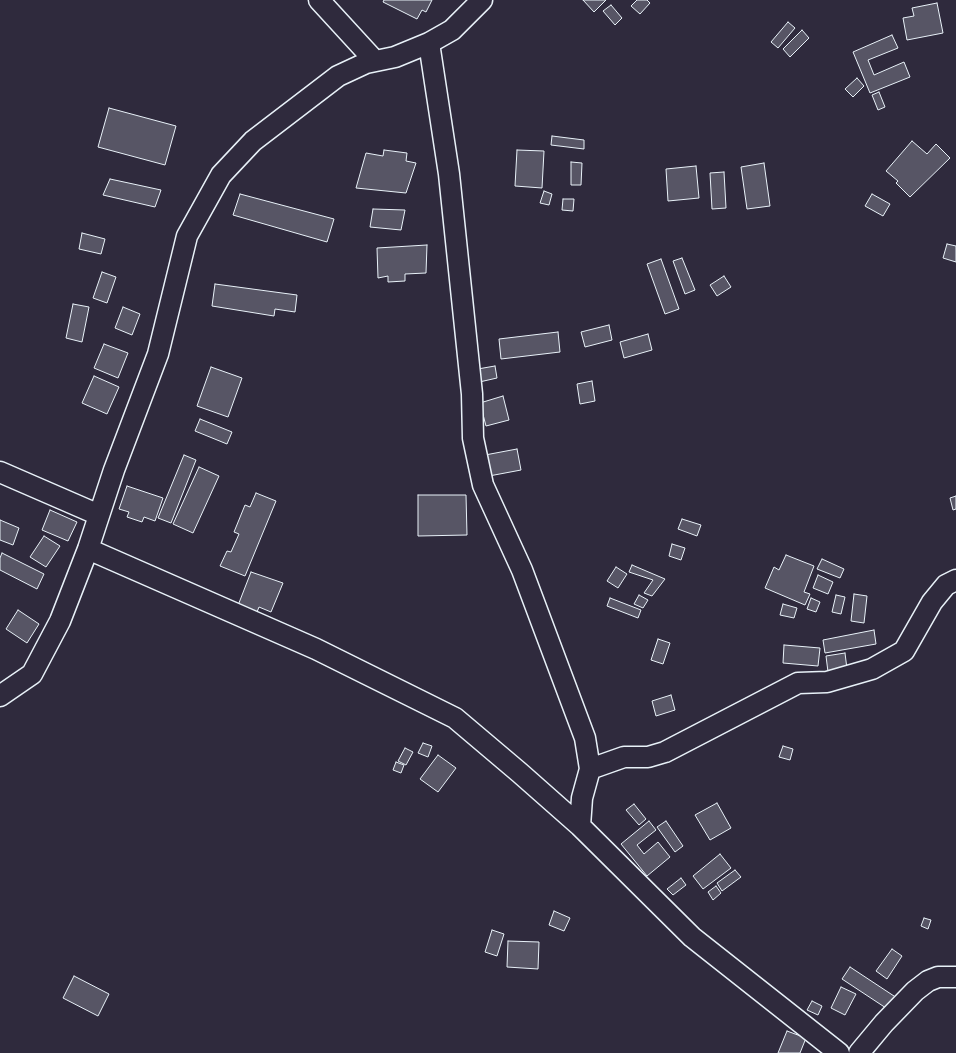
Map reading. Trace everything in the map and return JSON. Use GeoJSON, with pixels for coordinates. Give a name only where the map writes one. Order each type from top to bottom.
{"type":"FeatureCollection","features":[{"type":"Feature","properties":{"kind":"street"},"geometry":{"type":"LineString","coordinates":[[319,0],[374,61]]}},
{"type":"Feature","properties":{"kind":"street"},"geometry":{"type":"LineString","coordinates":[[0,696],[32,674],[60,621],[88,549],[114,470],[158,354],[187,236],[221,175],[253,141],[338,76],[374,61],[395,57],[429,43],[452,30],[482,0]]}},
{"type":"Feature","properties":{"kind":"street"},"geometry":{"type":"LineString","coordinates":[[429,43],[449,174],[472,394],[473,438],[483,485],[522,570],[585,738],[590,769],[582,798],[580,826]]}},
{"type":"Feature","properties":{"kind":"street"},"geometry":{"type":"LineString","coordinates":[[0,472],[99,516]]}},
{"type":"Feature","properties":{"kind":"street"},"geometry":{"type":"LineString","coordinates":[[88,549],[316,649],[455,718],[580,826],[692,937],[839,1053]]}},
{"type":"Feature","properties":{"kind":"street"},"geometry":{"type":"LineString","coordinates":[[590,769],[624,757],[648,757],[665,752],[798,683],[827,682],[872,669],[904,651],[932,602],[946,585],[956,580]]}},
{"type":"Feature","properties":{"kind":"street"},"geometry":{"type":"LineString","coordinates":[[859,1053],[884,1023],[915,991],[928,981],[938,977],[956,977]]}},
{"type":"Feature","properties":{"kind":"building"},"geometry":{"type":"Polygon","coordinates":[[[384,0],[432,0],[426,12],[422,10],[417,19],[383,2],[384,0]]]}},
{"type":"Feature","properties":{"kind":"building"},"geometry":{"type":"Polygon","coordinates":[[[583,0],[606,0],[594,12],[583,0]]]}},
{"type":"Feature","properties":{"kind":"building"},"geometry":{"type":"Polygon","coordinates":[[[637,0],[647,0],[650,3],[640,14],[631,6],[637,0]]]}},
{"type":"Feature","properties":{"kind":"building"},"geometry":{"type":"Polygon","coordinates":[[[937,3],[943,33],[907,40],[903,18],[914,16],[912,8],[937,3]]]}},
{"type":"Feature","properties":{"kind":"building"},"geometry":{"type":"Polygon","coordinates":[[[611,5],[622,18],[615,25],[603,11],[611,5]]]}},
{"type":"Feature","properties":{"kind":"building"},"geometry":{"type":"Polygon","coordinates":[[[788,22],[795,28],[778,48],[771,42],[788,22]]]}},
{"type":"Feature","properties":{"kind":"building"},"geometry":{"type":"Polygon","coordinates":[[[802,30],[809,38],[790,57],[783,49],[802,30]]]}},
{"type":"Feature","properties":{"kind":"building"},"geometry":{"type":"Polygon","coordinates":[[[892,35],[898,48],[868,60],[874,75],[904,62],[910,77],[870,93],[853,52],[892,35]]]}},
{"type":"Feature","properties":{"kind":"building"},"geometry":{"type":"Polygon","coordinates":[[[857,78],[864,86],[853,97],[845,89],[857,78]]]}},
{"type":"Feature","properties":{"kind":"building"},"geometry":{"type":"Polygon","coordinates":[[[879,92],[885,107],[878,110],[872,95],[879,92]]]}},
{"type":"Feature","properties":{"kind":"building"},"geometry":{"type":"Polygon","coordinates":[[[109,108],[176,126],[165,165],[98,147],[109,108]]]}},
{"type":"Feature","properties":{"kind":"building"},"geometry":{"type":"Polygon","coordinates":[[[552,136],[584,140],[584,149],[551,145],[552,136]]]}},
{"type":"Feature","properties":{"kind":"building"},"geometry":{"type":"Polygon","coordinates":[[[912,141],[927,154],[936,144],[950,158],[910,197],[896,183],[898,181],[886,171],[912,141]]]}},
{"type":"Feature","properties":{"kind":"building"},"geometry":{"type":"Polygon","coordinates":[[[384,150],[407,153],[406,161],[416,163],[406,193],[356,188],[366,153],[383,156],[384,150]]]}},
{"type":"Feature","properties":{"kind":"building"},"geometry":{"type":"Polygon","coordinates":[[[517,150],[544,151],[542,188],[515,186],[517,150]]]}},
{"type":"Feature","properties":{"kind":"building"},"geometry":{"type":"Polygon","coordinates":[[[571,162],[582,163],[581,185],[571,185],[571,162]]]}},
{"type":"Feature","properties":{"kind":"building"},"geometry":{"type":"Polygon","coordinates":[[[764,163],[770,206],[747,209],[741,167],[764,163]]]}},
{"type":"Feature","properties":{"kind":"building"},"geometry":{"type":"Polygon","coordinates":[[[696,166],[699,198],[668,201],[666,169],[696,166]]]}},
{"type":"Feature","properties":{"kind":"building"},"geometry":{"type":"Polygon","coordinates":[[[724,172],[726,208],[712,209],[710,173],[724,172]]]}},
{"type":"Feature","properties":{"kind":"building"},"geometry":{"type":"Polygon","coordinates":[[[110,179],[161,190],[155,207],[103,195],[110,179]]]}},
{"type":"Feature","properties":{"kind":"building"},"geometry":{"type":"Polygon","coordinates":[[[544,191],[552,194],[549,205],[540,203],[544,191]]]}},
{"type":"Feature","properties":{"kind":"building"},"geometry":{"type":"Polygon","coordinates":[[[240,194],[334,219],[327,242],[233,215],[240,194]]]}},
{"type":"Feature","properties":{"kind":"building"},"geometry":{"type":"Polygon","coordinates":[[[872,194],[890,204],[883,216],[865,206],[872,194]]]}},
{"type":"Feature","properties":{"kind":"building"},"geometry":{"type":"Polygon","coordinates":[[[563,199],[574,199],[573,211],[562,210],[563,199]]]}},
{"type":"Feature","properties":{"kind":"building"},"geometry":{"type":"Polygon","coordinates":[[[373,209],[405,210],[401,230],[370,227],[373,209]]]}},
{"type":"Feature","properties":{"kind":"building"},"geometry":{"type":"Polygon","coordinates":[[[82,233],[105,239],[101,254],[79,249],[82,233]]]}},
{"type":"Feature","properties":{"kind":"building"},"geometry":{"type":"Polygon","coordinates":[[[947,244],[956,246],[956,262],[943,258],[947,244]]]}},
{"type":"Feature","properties":{"kind":"building"},"geometry":{"type":"Polygon","coordinates":[[[427,245],[426,273],[405,274],[405,281],[388,282],[388,276],[378,278],[377,248],[427,245]]]}},
{"type":"Feature","properties":{"kind":"building"},"geometry":{"type":"Polygon","coordinates":[[[682,258],[695,290],[685,294],[673,261],[682,258]]]}},
{"type":"Feature","properties":{"kind":"building"},"geometry":{"type":"Polygon","coordinates":[[[661,259],[679,309],[665,314],[647,264],[661,259]]]}},
{"type":"Feature","properties":{"kind":"building"},"geometry":{"type":"Polygon","coordinates":[[[102,272],[116,277],[107,303],[93,298],[102,272]]]}},
{"type":"Feature","properties":{"kind":"building"},"geometry":{"type":"Polygon","coordinates":[[[724,276],[731,287],[717,296],[710,285],[724,276]]]}},
{"type":"Feature","properties":{"kind":"building"},"geometry":{"type":"Polygon","coordinates":[[[215,284],[297,295],[295,312],[275,309],[274,316],[212,306],[215,284]]]}},
{"type":"Feature","properties":{"kind":"building"},"geometry":{"type":"Polygon","coordinates":[[[73,304],[89,307],[82,342],[66,338],[73,304]]]}},
{"type":"Feature","properties":{"kind":"building"},"geometry":{"type":"Polygon","coordinates":[[[123,307],[140,314],[132,335],[115,328],[123,307]]]}},
{"type":"Feature","properties":{"kind":"building"},"geometry":{"type":"Polygon","coordinates":[[[609,325],[612,340],[585,347],[581,332],[609,325]]]}},
{"type":"Feature","properties":{"kind":"building"},"geometry":{"type":"Polygon","coordinates":[[[558,332],[560,352],[501,359],[499,339],[558,332]]]}},
{"type":"Feature","properties":{"kind":"building"},"geometry":{"type":"Polygon","coordinates":[[[648,334],[652,350],[624,358],[620,342],[648,334]]]}},
{"type":"Feature","properties":{"kind":"building"},"geometry":{"type":"Polygon","coordinates":[[[104,344],[128,353],[118,378],[94,368],[104,344]]]}},
{"type":"Feature","properties":{"kind":"building"},"geometry":{"type":"Polygon","coordinates":[[[495,366],[497,378],[475,383],[472,370],[495,366]]]}},
{"type":"Feature","properties":{"kind":"building"},"geometry":{"type":"Polygon","coordinates":[[[211,367],[242,378],[228,417],[197,406],[211,367]]]}},
{"type":"Feature","properties":{"kind":"building"},"geometry":{"type":"Polygon","coordinates":[[[94,376],[119,387],[107,414],[82,403],[94,376]]]}},
{"type":"Feature","properties":{"kind":"building"},"geometry":{"type":"Polygon","coordinates":[[[592,381],[595,401],[580,404],[577,384],[592,381]]]}},
{"type":"Feature","properties":{"kind":"building"},"geometry":{"type":"Polygon","coordinates":[[[503,396],[509,420],[486,426],[480,403],[503,396]]]}},
{"type":"Feature","properties":{"kind":"building"},"geometry":{"type":"Polygon","coordinates":[[[200,419],[232,432],[227,444],[195,431],[200,419]]]}},
{"type":"Feature","properties":{"kind":"building"},"geometry":{"type":"Polygon","coordinates":[[[517,449],[521,470],[489,476],[485,455],[517,449]]]}},
{"type":"Feature","properties":{"kind":"building"},"geometry":{"type":"Polygon","coordinates":[[[184,455],[196,460],[171,523],[158,518],[184,455]]]}},
{"type":"Feature","properties":{"kind":"building"},"geometry":{"type":"Polygon","coordinates":[[[199,467],[219,476],[193,533],[173,524],[199,467]]]}},
{"type":"Feature","properties":{"kind":"building"},"geometry":{"type":"Polygon","coordinates":[[[127,486],[163,498],[155,521],[144,517],[142,522],[127,517],[129,512],[119,509],[127,486]]]}},
{"type":"Feature","properties":{"kind":"building"},"geometry":{"type":"Polygon","coordinates":[[[256,493],[276,501],[245,576],[220,566],[227,551],[231,552],[239,534],[234,532],[245,505],[250,507],[256,493]]]}},
{"type":"Feature","properties":{"kind":"building"},"geometry":{"type":"Polygon","coordinates":[[[418,495],[466,495],[467,535],[418,536],[418,495]]]}},
{"type":"Feature","properties":{"kind":"building"},"geometry":{"type":"Polygon","coordinates":[[[956,496],[956,509],[953,510],[950,498],[956,496]]]}},
{"type":"Feature","properties":{"kind":"building"},"geometry":{"type":"Polygon","coordinates":[[[50,510],[77,522],[68,541],[42,530],[50,510]]]}},
{"type":"Feature","properties":{"kind":"building"},"geometry":{"type":"Polygon","coordinates":[[[682,519],[701,525],[697,536],[678,529],[682,519]]]}},
{"type":"Feature","properties":{"kind":"building"},"geometry":{"type":"Polygon","coordinates":[[[0,520],[19,528],[13,545],[0,540],[0,520]]]}},
{"type":"Feature","properties":{"kind":"building"},"geometry":{"type":"Polygon","coordinates":[[[44,536],[60,546],[46,567],[30,557],[44,536]]]}},
{"type":"Feature","properties":{"kind":"building"},"geometry":{"type":"Polygon","coordinates":[[[672,544],[685,548],[681,560],[669,556],[672,544]]]}},
{"type":"Feature","properties":{"kind":"building"},"geometry":{"type":"Polygon","coordinates":[[[2,553],[44,574],[37,589],[0,570],[0,558],[2,553]]]}},
{"type":"Feature","properties":{"kind":"building"},"geometry":{"type":"Polygon","coordinates":[[[786,555],[814,566],[804,592],[810,594],[805,605],[765,588],[774,567],[779,570],[786,555]]]}},
{"type":"Feature","properties":{"kind":"building"},"geometry":{"type":"Polygon","coordinates":[[[822,559],[844,569],[840,578],[817,569],[822,559]]]}},
{"type":"Feature","properties":{"kind":"building"},"geometry":{"type":"Polygon","coordinates":[[[632,565],[665,579],[652,596],[644,593],[653,580],[629,572],[632,565]]]}},
{"type":"Feature","properties":{"kind":"building"},"geometry":{"type":"Polygon","coordinates":[[[616,567],[627,574],[618,588],[607,581],[616,567]]]}},
{"type":"Feature","properties":{"kind":"building"},"geometry":{"type":"Polygon","coordinates":[[[251,572],[283,583],[271,612],[259,607],[255,617],[237,608],[251,572]]]}},
{"type":"Feature","properties":{"kind":"building"},"geometry":{"type":"Polygon","coordinates":[[[818,575],[833,582],[828,594],[813,588],[818,575]]]}},
{"type":"Feature","properties":{"kind":"building"},"geometry":{"type":"Polygon","coordinates":[[[854,594],[867,596],[864,623],[851,621],[854,594]]]}},
{"type":"Feature","properties":{"kind":"building"},"geometry":{"type":"Polygon","coordinates":[[[639,595],[648,600],[643,608],[634,604],[639,595]]]}},
{"type":"Feature","properties":{"kind":"building"},"geometry":{"type":"Polygon","coordinates":[[[836,595],[845,597],[841,614],[832,612],[836,595]]]}},
{"type":"Feature","properties":{"kind":"building"},"geometry":{"type":"Polygon","coordinates":[[[610,598],[641,610],[638,618],[607,606],[610,598]]]}},
{"type":"Feature","properties":{"kind":"building"},"geometry":{"type":"Polygon","coordinates":[[[811,598],[820,602],[816,612],[807,609],[811,598]]]}},
{"type":"Feature","properties":{"kind":"building"},"geometry":{"type":"Polygon","coordinates":[[[783,604],[797,608],[794,618],[780,615],[783,604]]]}},
{"type":"Feature","properties":{"kind":"building"},"geometry":{"type":"Polygon","coordinates":[[[18,610],[39,624],[27,643],[6,629],[18,610]]]}},
{"type":"Feature","properties":{"kind":"building"},"geometry":{"type":"Polygon","coordinates":[[[874,630],[876,644],[825,653],[823,640],[874,630]]]}},
{"type":"Feature","properties":{"kind":"building"},"geometry":{"type":"Polygon","coordinates":[[[658,639],[670,643],[663,664],[651,660],[658,639]]]}},
{"type":"Feature","properties":{"kind":"building"},"geometry":{"type":"Polygon","coordinates":[[[784,645],[820,648],[818,666],[783,663],[784,645]]]}},
{"type":"Feature","properties":{"kind":"building"},"geometry":{"type":"Polygon","coordinates":[[[845,653],[847,669],[828,672],[826,656],[845,653]]]}},
{"type":"Feature","properties":{"kind":"building"},"geometry":{"type":"Polygon","coordinates":[[[671,695],[675,710],[656,716],[652,701],[671,695]]]}},
{"type":"Feature","properties":{"kind":"building"},"geometry":{"type":"Polygon","coordinates":[[[423,743],[432,746],[428,757],[418,753],[423,743]]]}},
{"type":"Feature","properties":{"kind":"building"},"geometry":{"type":"Polygon","coordinates":[[[783,746],[793,749],[790,760],[779,757],[783,746]]]}},
{"type":"Feature","properties":{"kind":"building"},"geometry":{"type":"Polygon","coordinates":[[[405,748],[413,752],[406,765],[398,761],[405,748]]]}},
{"type":"Feature","properties":{"kind":"building"},"geometry":{"type":"Polygon","coordinates":[[[438,755],[456,768],[438,792],[420,779],[438,755]]]}},
{"type":"Feature","properties":{"kind":"building"},"geometry":{"type":"Polygon","coordinates":[[[396,762],[404,765],[401,773],[393,770],[396,762]]]}},
{"type":"Feature","properties":{"kind":"building"},"geometry":{"type":"Polygon","coordinates":[[[717,803],[731,828],[710,840],[695,815],[717,803]]]}},
{"type":"Feature","properties":{"kind":"building"},"geometry":{"type":"Polygon","coordinates":[[[634,804],[646,819],[639,825],[626,810],[634,804]]]}},
{"type":"Feature","properties":{"kind":"building"},"geometry":{"type":"Polygon","coordinates":[[[649,821],[656,830],[637,845],[644,854],[658,842],[670,857],[647,876],[621,844],[649,821]]]}},
{"type":"Feature","properties":{"kind":"building"},"geometry":{"type":"Polygon","coordinates":[[[666,821],[683,846],[675,852],[657,827],[666,821]]]}},
{"type":"Feature","properties":{"kind":"building"},"geometry":{"type":"Polygon","coordinates":[[[720,854],[731,868],[703,889],[693,876],[720,854]]]}},
{"type":"Feature","properties":{"kind":"building"},"geometry":{"type":"Polygon","coordinates":[[[735,870],[741,877],[722,891],[717,883],[735,870]]]}},
{"type":"Feature","properties":{"kind":"building"},"geometry":{"type":"Polygon","coordinates":[[[681,878],[686,885],[673,895],[667,889],[681,878]]]}},
{"type":"Feature","properties":{"kind":"building"},"geometry":{"type":"Polygon","coordinates":[[[716,886],[721,893],[713,900],[708,892],[716,886]]]}},
{"type":"Feature","properties":{"kind":"building"},"geometry":{"type":"Polygon","coordinates":[[[554,911],[570,918],[564,931],[549,925],[554,911]]]}},
{"type":"Feature","properties":{"kind":"building"},"geometry":{"type":"Polygon","coordinates":[[[924,918],[931,920],[928,929],[921,926],[924,918]]]}},
{"type":"Feature","properties":{"kind":"building"},"geometry":{"type":"Polygon","coordinates":[[[492,930],[504,934],[497,956],[485,952],[492,930]]]}},
{"type":"Feature","properties":{"kind":"building"},"geometry":{"type":"Polygon","coordinates":[[[508,941],[539,942],[538,969],[507,967],[508,941]]]}},
{"type":"Feature","properties":{"kind":"building"},"geometry":{"type":"Polygon","coordinates":[[[892,949],[902,956],[887,979],[876,971],[892,949]]]}},
{"type":"Feature","properties":{"kind":"building"},"geometry":{"type":"Polygon","coordinates":[[[850,967],[897,998],[889,1010],[842,979],[850,967]]]}},
{"type":"Feature","properties":{"kind":"building"},"geometry":{"type":"Polygon","coordinates":[[[74,976],[109,994],[98,1016],[63,998],[74,976]]]}},
{"type":"Feature","properties":{"kind":"building"},"geometry":{"type":"Polygon","coordinates":[[[841,987],[856,994],[845,1015],[831,1008],[841,987]]]}},
{"type":"Feature","properties":{"kind":"building"},"geometry":{"type":"Polygon","coordinates":[[[812,1001],[822,1006],[818,1015],[807,1010],[812,1001]]]}},
{"type":"Feature","properties":{"kind":"building"},"geometry":{"type":"Polygon","coordinates":[[[787,1031],[806,1038],[800,1053],[778,1053],[787,1031]]]}}]}
